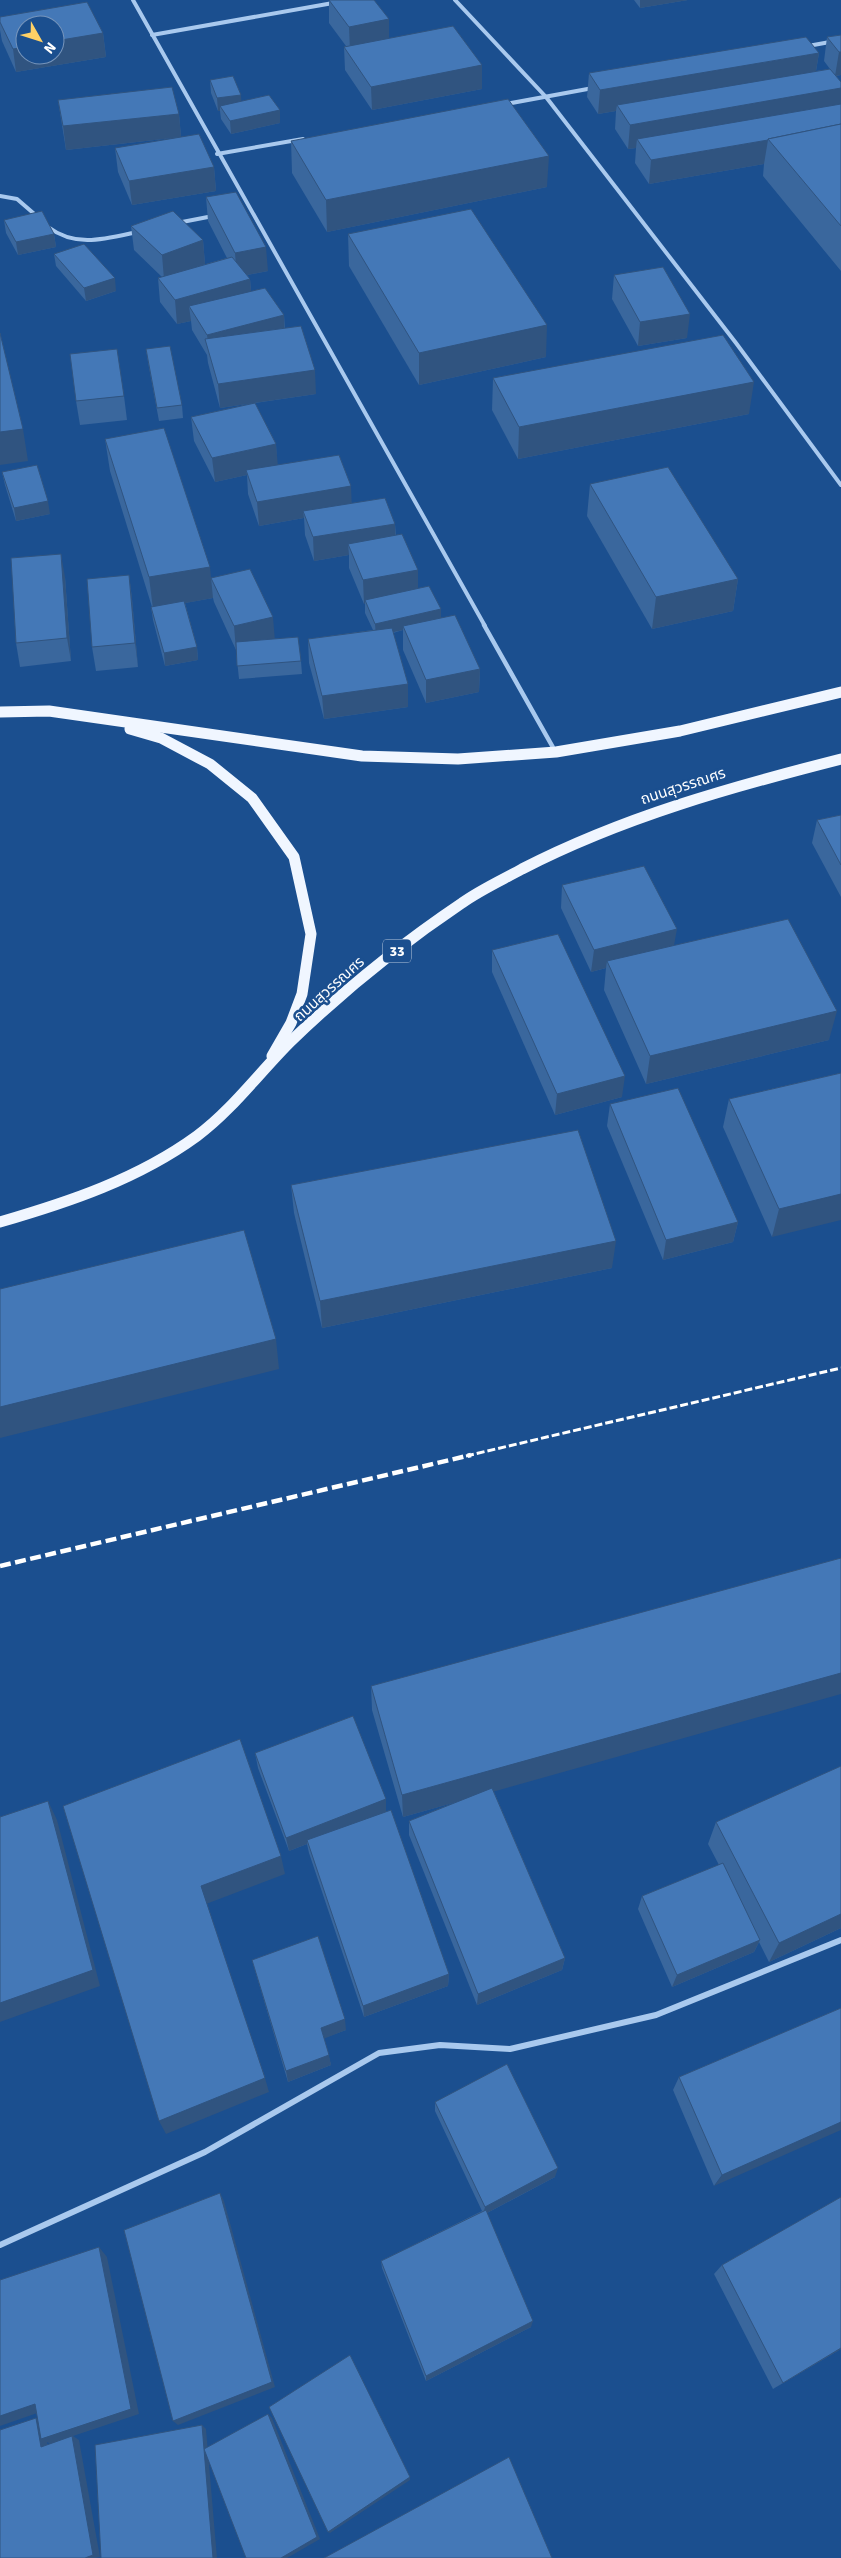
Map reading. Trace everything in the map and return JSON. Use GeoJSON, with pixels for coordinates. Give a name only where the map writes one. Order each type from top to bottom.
{"type":"FeatureCollection","features":[{"type":"Feature","properties":{"kind":"main road"},"geometry":{"type":"LineString","coordinates":[[0,712],[49,711],[362,756],[458,760],[556,752],[680,731],[841,692]]}},
{"type":"Feature","properties":{"kind":"main road"},"geometry":{"type":"LineString","coordinates":[[87,717],[161,738],[210,764],[252,798],[294,857],[311,934],[302,994],[291,1023],[266,1067]]}},
{"type":"Feature","properties":{"kind":"main road","name":"ถนนสุวรรณศร"},"geometry":{"type":"LineString","coordinates":[[0,1222],[49,1208],[124,1180],[197,1136],[243,1094],[266,1067],[363,976],[460,904],[540,859],[650,812],[720,789],[841,759]]}},
{"type":"Feature","properties":{"kind":"street"},"geometry":{"type":"LineString","coordinates":[[132,0],[217,154],[556,752]]}},
{"type":"Feature","properties":{"kind":"street"},"geometry":{"type":"LineString","coordinates":[[455,0],[546,97],[736,343],[841,485]]}},
{"type":"Feature","properties":{"kind":"street"},"geometry":{"type":"LineString","coordinates":[[152,35],[342,2]]}},
{"type":"Feature","properties":{"kind":"street"},"geometry":{"type":"LineString","coordinates":[[803,47],[841,40]]}},
{"type":"Feature","properties":{"kind":"street"},"geometry":{"type":"LineString","coordinates":[[498,105],[594,88]]}},
{"type":"Feature","properties":{"kind":"street"},"geometry":{"type":"LineString","coordinates":[[217,154],[304,139]]}},
{"type":"Feature","properties":{"kind":"street"},"geometry":{"type":"LineString","coordinates":[[0,196],[13,196],[18,199],[55,234],[66,240],[92,241],[138,231]]}},
{"type":"Feature","properties":{"kind":"street"},"geometry":{"type":"LineString","coordinates":[[240,210],[249,208]]}},
{"type":"Feature","properties":{"kind":"street"},"geometry":{"type":"LineString","coordinates":[[175,224],[222,214]]}},
{"type":"Feature","properties":{"kind":"street"},"geometry":{"type":"LineString","coordinates":[[0,2245],[205,2152],[379,2053],[440,2045],[510,2049],[656,2015],[841,1940]]}},
{"type":"Feature","properties":{"kind":"building"},"geometry":{"type":"Polygon","coordinates":[[[329,0],[374,0],[389,19],[349,27],[329,0]]]}},
{"type":"Feature","properties":{"kind":"building"},"geometry":{"type":"Polygon","coordinates":[[[87,2],[103,33],[65,39],[65,15],[15,15],[15,49],[13,49],[0,22],[0,17],[87,2]]]}},
{"type":"Feature","properties":{"kind":"building"},"geometry":{"type":"Polygon","coordinates":[[[453,26],[482,65],[371,87],[344,47],[453,26]]]}},
{"type":"Feature","properties":{"kind":"building"},"geometry":{"type":"Polygon","coordinates":[[[841,35],[841,52],[839,52],[827,37],[841,35]]]}},
{"type":"Feature","properties":{"kind":"building"},"geometry":{"type":"Polygon","coordinates":[[[806,37],[819,53],[600,90],[589,73],[806,37]]]}},
{"type":"Feature","properties":{"kind":"building"},"geometry":{"type":"Polygon","coordinates":[[[830,69],[841,82],[841,88],[630,125],[617,105],[830,69]]]}},
{"type":"Feature","properties":{"kind":"building"},"geometry":{"type":"Polygon","coordinates":[[[233,76],[241,95],[217,98],[210,80],[233,76]]]}},
{"type":"Feature","properties":{"kind":"building"},"geometry":{"type":"Polygon","coordinates":[[[172,87],[179,114],[63,126],[58,100],[172,87]]]}},
{"type":"Feature","properties":{"kind":"building"},"geometry":{"type":"Polygon","coordinates":[[[269,95],[280,110],[230,121],[220,106],[269,95]]]}},
{"type":"Feature","properties":{"kind":"building"},"geometry":{"type":"Polygon","coordinates":[[[508,99],[549,156],[326,200],[291,141],[508,99]]]}},
{"type":"Feature","properties":{"kind":"building"},"geometry":{"type":"Polygon","coordinates":[[[841,104],[841,124],[768,140],[651,160],[637,139],[841,104]]]}},
{"type":"Feature","properties":{"kind":"building"},"geometry":{"type":"Polygon","coordinates":[[[841,124],[841,226],[768,139],[841,124]]]}},
{"type":"Feature","properties":{"kind":"building"},"geometry":{"type":"Polygon","coordinates":[[[199,134],[214,167],[129,181],[115,148],[199,134]]]}},
{"type":"Feature","properties":{"kind":"building"},"geometry":{"type":"Polygon","coordinates":[[[236,192],[266,247],[235,253],[206,197],[236,192]]]}},
{"type":"Feature","properties":{"kind":"building"},"geometry":{"type":"Polygon","coordinates":[[[471,209],[547,325],[419,353],[348,234],[471,209]]]}},
{"type":"Feature","properties":{"kind":"building"},"geometry":{"type":"Polygon","coordinates":[[[42,211],[54,234],[16,242],[4,220],[42,211]]]}},
{"type":"Feature","properties":{"kind":"building"},"geometry":{"type":"Polygon","coordinates":[[[173,211],[203,240],[162,255],[131,226],[173,211]]]}},
{"type":"Feature","properties":{"kind":"building"},"geometry":{"type":"Polygon","coordinates":[[[84,244],[115,278],[84,288],[54,254],[84,244]]]}},
{"type":"Feature","properties":{"kind":"building"},"geometry":{"type":"Polygon","coordinates":[[[232,257],[250,279],[175,300],[158,278],[232,257]]]}},
{"type":"Feature","properties":{"kind":"building"},"geometry":{"type":"Polygon","coordinates":[[[663,267],[690,314],[640,322],[614,275],[663,267]]]}},
{"type":"Feature","properties":{"kind":"building"},"geometry":{"type":"Polygon","coordinates":[[[265,288],[284,315],[207,335],[189,306],[265,288]]]}},
{"type":"Feature","properties":{"kind":"building"},"geometry":{"type":"Polygon","coordinates":[[[301,326],[315,370],[218,384],[205,339],[301,326]]]}},
{"type":"Feature","properties":{"kind":"building"},"geometry":{"type":"Polygon","coordinates":[[[0,333],[23,429],[0,432],[0,333]]]}},
{"type":"Feature","properties":{"kind":"building"},"geometry":{"type":"Polygon","coordinates":[[[723,335],[754,382],[519,427],[493,378],[723,335]]]}},
{"type":"Feature","properties":{"kind":"building"},"geometry":{"type":"Polygon","coordinates":[[[170,346],[182,405],[157,408],[146,349],[170,346]]]}},
{"type":"Feature","properties":{"kind":"building"},"geometry":{"type":"Polygon","coordinates":[[[117,349],[124,396],[76,401],[70,354],[117,349]]]}},
{"type":"Feature","properties":{"kind":"building"},"geometry":{"type":"Polygon","coordinates":[[[255,403],[276,444],[212,458],[191,417],[255,403]]]}},
{"type":"Feature","properties":{"kind":"building"},"geometry":{"type":"Polygon","coordinates":[[[164,428],[210,567],[149,577],[105,439],[164,428]]]}},
{"type":"Feature","properties":{"kind":"building"},"geometry":{"type":"Polygon","coordinates":[[[339,455],[351,486],[257,502],[246,470],[339,455]]]}},
{"type":"Feature","properties":{"kind":"building"},"geometry":{"type":"Polygon","coordinates":[[[37,465],[48,501],[14,508],[2,472],[37,465]]]}},
{"type":"Feature","properties":{"kind":"building"},"geometry":{"type":"Polygon","coordinates":[[[668,467],[738,579],[656,597],[590,484],[668,467]]]}},
{"type":"Feature","properties":{"kind":"building"},"geometry":{"type":"Polygon","coordinates":[[[385,498],[395,524],[313,537],[303,511],[385,498]]]}},
{"type":"Feature","properties":{"kind":"building"},"geometry":{"type":"Polygon","coordinates":[[[402,534],[418,570],[363,580],[348,544],[402,534]]]}},
{"type":"Feature","properties":{"kind":"building"},"geometry":{"type":"Polygon","coordinates":[[[61,554],[67,638],[16,643],[11,558],[61,554]]]}},
{"type":"Feature","properties":{"kind":"building"},"geometry":{"type":"Polygon","coordinates":[[[250,569],[273,617],[234,626],[211,578],[250,569]]]}},
{"type":"Feature","properties":{"kind":"building"},"geometry":{"type":"Polygon","coordinates":[[[129,575],[135,643],[92,647],[87,579],[129,575]]]}},
{"type":"Feature","properties":{"kind":"building"},"geometry":{"type":"Polygon","coordinates":[[[429,586],[441,609],[375,624],[365,600],[429,586]]]}},
{"type":"Feature","properties":{"kind":"building"},"geometry":{"type":"Polygon","coordinates":[[[184,601],[197,647],[164,653],[151,607],[184,601]]]}},
{"type":"Feature","properties":{"kind":"building"},"geometry":{"type":"Polygon","coordinates":[[[455,615],[480,669],[426,680],[403,626],[455,615]]]}},
{"type":"Feature","properties":{"kind":"building"},"geometry":{"type":"Polygon","coordinates":[[[392,628],[408,684],[322,696],[308,639],[392,628]]]}},
{"type":"Feature","properties":{"kind":"building"},"geometry":{"type":"Polygon","coordinates":[[[298,637],[301,661],[237,666],[236,642],[298,637]]]}},
{"type":"Feature","properties":{"kind":"building"},"geometry":{"type":"Polygon","coordinates":[[[841,815],[841,865],[817,820],[841,815]]]}},
{"type":"Feature","properties":{"kind":"building"},"geometry":{"type":"Polygon","coordinates":[[[644,866],[677,929],[594,950],[562,885],[644,866]]]}},
{"type":"Feature","properties":{"kind":"building"},"geometry":{"type":"Polygon","coordinates":[[[788,919],[837,1011],[650,1056],[607,961],[788,919]]]}},
{"type":"Feature","properties":{"kind":"building"},"geometry":{"type":"Polygon","coordinates":[[[558,934],[625,1076],[557,1094],[492,950],[558,934]]]}},
{"type":"Feature","properties":{"kind":"building"},"geometry":{"type":"Polygon","coordinates":[[[841,1073],[841,1194],[779,1209],[729,1099],[841,1073]]]}},
{"type":"Feature","properties":{"kind":"building"},"geometry":{"type":"Polygon","coordinates":[[[678,1088],[738,1222],[666,1240],[610,1104],[678,1088]]]}},
{"type":"Feature","properties":{"kind":"building"},"geometry":{"type":"Polygon","coordinates":[[[578,1130],[616,1241],[320,1301],[291,1185],[578,1130]]]}},
{"type":"Feature","properties":{"kind":"building"},"geometry":{"type":"Polygon","coordinates":[[[244,1230],[276,1339],[0,1407],[0,1289],[244,1230]]]}},
{"type":"Feature","properties":{"kind":"building"},"geometry":{"type":"Polygon","coordinates":[[[841,1558],[841,1673],[402,1795],[371,1686],[841,1558]]]}},
{"type":"Feature","properties":{"kind":"building"},"geometry":{"type":"Polygon","coordinates":[[[353,1716],[386,1799],[286,1838],[255,1753],[353,1716]]]}},
{"type":"Feature","properties":{"kind":"building"},"geometry":{"type":"Polygon","coordinates":[[[240,1739],[281,1856],[201,1886],[265,2078],[159,2121],[63,1806],[240,1739]]]}},
{"type":"Feature","properties":{"kind":"building"},"geometry":{"type":"Polygon","coordinates":[[[841,1766],[841,1914],[779,1943],[716,1822],[841,1766]]]}},
{"type":"Feature","properties":{"kind":"building"},"geometry":{"type":"Polygon","coordinates":[[[492,1788],[565,1958],[478,1994],[409,1821],[492,1788]]]}},
{"type":"Feature","properties":{"kind":"building"},"geometry":{"type":"Polygon","coordinates":[[[48,1801],[93,1970],[0,2003],[0,1817],[48,1801]]]}},
{"type":"Feature","properties":{"kind":"building"},"geometry":{"type":"Polygon","coordinates":[[[391,1810],[449,1974],[363,2006],[307,1840],[391,1810]]]}},
{"type":"Feature","properties":{"kind":"building"},"geometry":{"type":"Polygon","coordinates":[[[723,1863],[760,1940],[677,1975],[642,1896],[723,1863]]]}},
{"type":"Feature","properties":{"kind":"building"},"geometry":{"type":"Polygon","coordinates":[[[318,1936],[345,2019],[321,2028],[329,2055],[286,2071],[252,1960],[318,1936]]]}},
{"type":"Feature","properties":{"kind":"building"},"geometry":{"type":"Polygon","coordinates":[[[841,2008],[841,2122],[722,2175],[679,2077],[841,2008]]]}},
{"type":"Feature","properties":{"kind":"building"},"geometry":{"type":"Polygon","coordinates":[[[507,2064],[558,2168],[485,2207],[435,2102],[507,2064]]]}},
{"type":"Feature","properties":{"kind":"building"},"geometry":{"type":"Polygon","coordinates":[[[220,2193],[272,2382],[173,2421],[124,2230],[220,2193]]]}},
{"type":"Feature","properties":{"kind":"building"},"geometry":{"type":"Polygon","coordinates":[[[841,2197],[841,2348],[783,2383],[722,2265],[841,2197]]]}},
{"type":"Feature","properties":{"kind":"building"},"geometry":{"type":"Polygon","coordinates":[[[486,2210],[533,2321],[426,2376],[381,2261],[486,2210]]]}},
{"type":"Feature","properties":{"kind":"building"},"geometry":{"type":"Polygon","coordinates":[[[99,2247],[131,2409],[41,2439],[35,2404],[0,2416],[0,2280],[99,2247]]]}},
{"type":"Feature","properties":{"kind":"building"},"geometry":{"type":"Polygon","coordinates":[[[350,2355],[410,2477],[328,2532],[269,2407],[350,2355]]]}},
{"type":"Feature","properties":{"kind":"building"},"geometry":{"type":"Polygon","coordinates":[[[268,2414],[317,2537],[281,2558],[246,2558],[204,2449],[268,2414]]]}},
{"type":"Feature","properties":{"kind":"building"},"geometry":{"type":"Polygon","coordinates":[[[36,2418],[41,2447],[72,2436],[93,2555],[85,2558],[0,2558],[0,2430],[36,2418]]]}},
{"type":"Feature","properties":{"kind":"building"},"geometry":{"type":"Polygon","coordinates":[[[202,2425],[213,2558],[101,2558],[95,2445],[202,2425]]]}},
{"type":"Feature","properties":{"kind":"building"},"geometry":{"type":"Polygon","coordinates":[[[509,2457],[552,2558],[324,2558],[509,2457]]]}},
{"type":"Feature","properties":{"kind":"railway"},"geometry":{"type":"LineString","coordinates":[[466,1456],[841,1368]]}},
{"type":"Feature","properties":{"kind":"railway"},"geometry":{"type":"LineString","coordinates":[[0,1566],[471,1455]]}}]}
